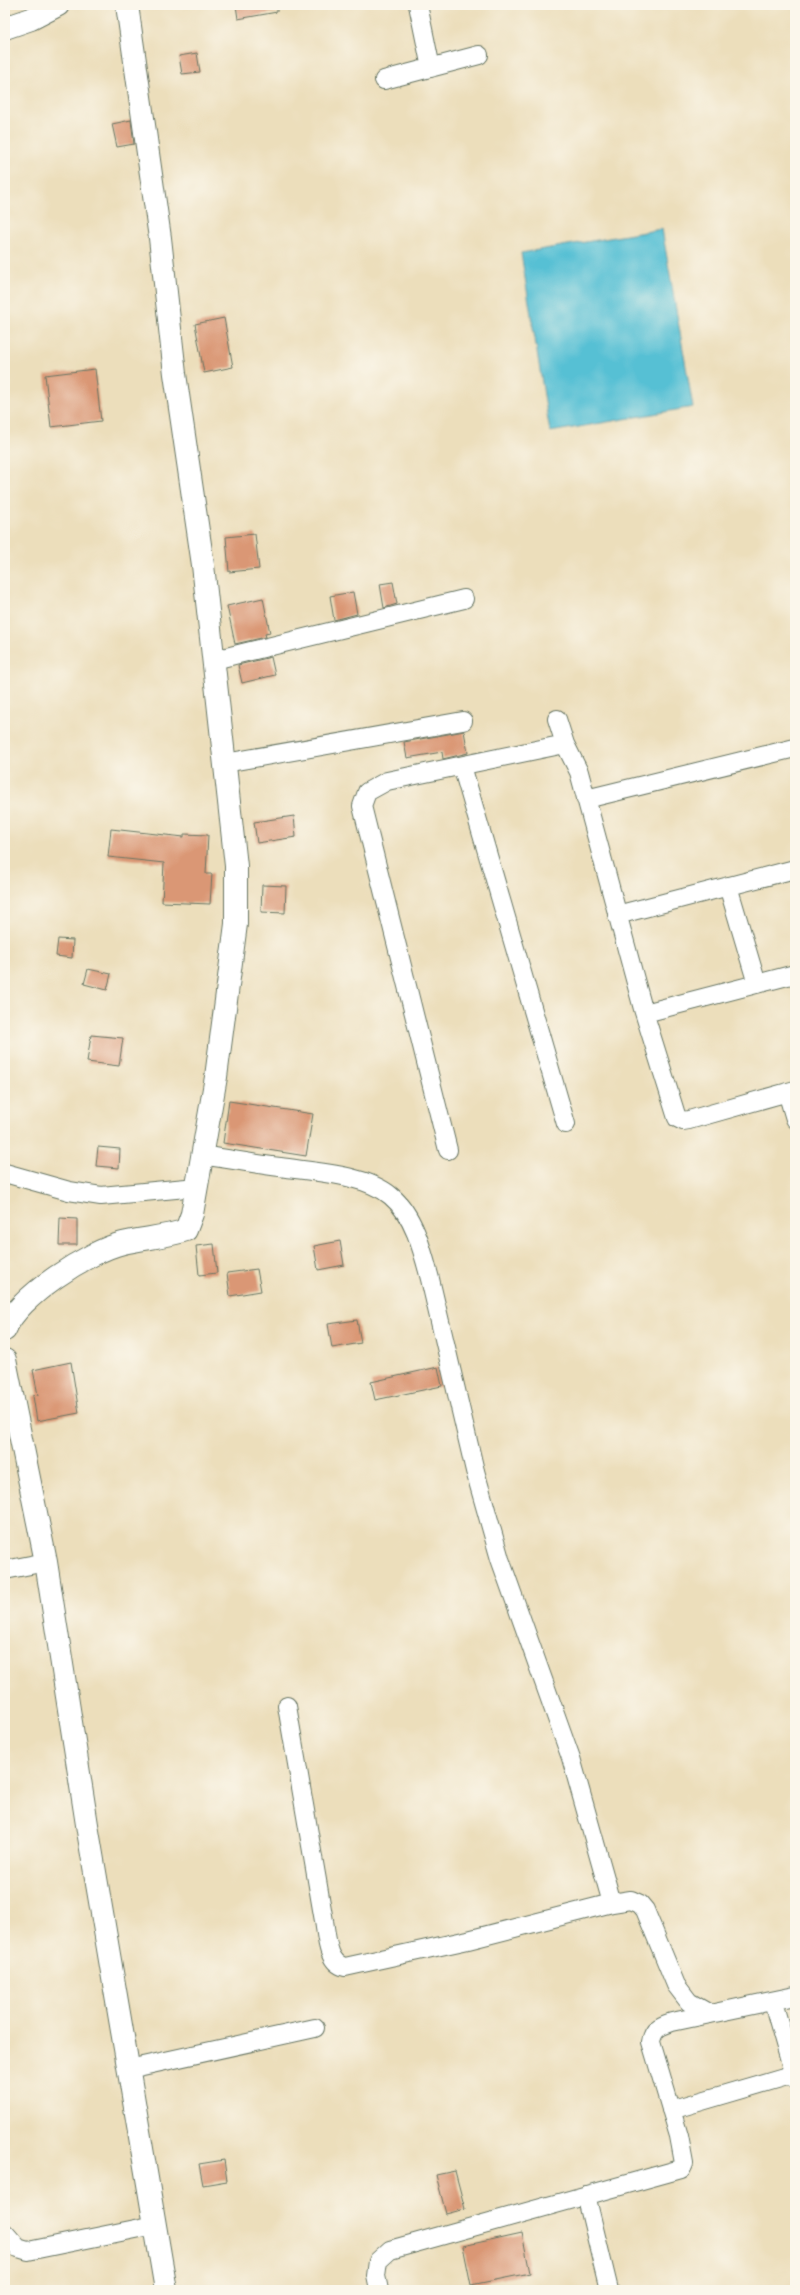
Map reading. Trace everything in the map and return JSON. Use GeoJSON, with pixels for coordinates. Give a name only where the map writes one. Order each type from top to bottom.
{"type":"FeatureCollection","features":[{"type":"Feature","properties":{"kind":"street"},"geometry":{"type":"LineString","coordinates":[[5,28],[31,19],[58,5]]}},
{"type":"Feature","properties":{"kind":"street"},"geometry":{"type":"LineString","coordinates":[[5,1330],[14,1313],[30,1298],[98,1251],[123,1242],[186,1230],[190,1223],[216,1077],[237,913],[236,866],[203,565],[174,374],[156,208],[127,5]]}},
{"type":"Feature","properties":{"kind":"street"},"geometry":{"type":"LineString","coordinates":[[418,5],[431,68]]}},
{"type":"Feature","properties":{"kind":"street"},"geometry":{"type":"LineString","coordinates":[[384,80],[479,55]]}},
{"type":"Feature","properties":{"kind":"street"},"geometry":{"type":"LineString","coordinates":[[214,660],[464,599]]}},
{"type":"Feature","properties":{"kind":"street"},"geometry":{"type":"LineString","coordinates":[[557,719],[565,744],[579,772],[645,1013],[677,1118],[683,1121],[689,1120],[791,1091],[795,1119]]}},
{"type":"Feature","properties":{"kind":"street"},"geometry":{"type":"LineString","coordinates":[[225,763],[463,721]]}},
{"type":"Feature","properties":{"kind":"street"},"geometry":{"type":"LineString","coordinates":[[448,1150],[362,806],[367,792],[387,782],[565,744]]}},
{"type":"Feature","properties":{"kind":"street"},"geometry":{"type":"LineString","coordinates":[[586,799],[795,748]]}},
{"type":"Feature","properties":{"kind":"street"},"geometry":{"type":"LineString","coordinates":[[462,766],[566,1124]]}},
{"type":"Feature","properties":{"kind":"street"},"geometry":{"type":"LineString","coordinates":[[618,915],[795,869]]}},
{"type":"Feature","properties":{"kind":"street"},"geometry":{"type":"LineString","coordinates":[[728,886],[757,984]]}},
{"type":"Feature","properties":{"kind":"street"},"geometry":{"type":"LineString","coordinates":[[645,1013],[795,974]]}},
{"type":"Feature","properties":{"kind":"street"},"geometry":{"type":"LineString","coordinates":[[202,1155],[363,1181],[391,1196],[400,1206],[413,1228],[430,1279],[475,1471],[500,1559],[572,1758],[612,1903]]}},
{"type":"Feature","properties":{"kind":"street"},"geometry":{"type":"LineString","coordinates":[[5,1173],[69,1191],[101,1196],[197,1187]]}},
{"type":"Feature","properties":{"kind":"street"},"geometry":{"type":"LineString","coordinates":[[6,1367],[46,1562],[88,1831],[166,2290]]}},
{"type":"Feature","properties":{"kind":"street"},"geometry":{"type":"LineString","coordinates":[[5,1570],[46,1562]]}},
{"type":"Feature","properties":{"kind":"street"},"geometry":{"type":"LineString","coordinates":[[287,1706],[331,1956],[340,1966],[345,1967],[468,1940],[612,1903],[631,1900],[640,1904],[645,1910],[676,1985],[689,2002],[710,2014]]}},
{"type":"Feature","properties":{"kind":"street"},"geometry":{"type":"LineString","coordinates":[[379,2290],[376,2276],[378,2262],[390,2250],[681,2169],[684,2163],[683,2154],[652,2042],[652,2035],[661,2025],[773,2002],[795,1996]]}},
{"type":"Feature","properties":{"kind":"street"},"geometry":{"type":"LineString","coordinates":[[671,2110],[794,2077],[773,2002]]}},
{"type":"Feature","properties":{"kind":"street"},"geometry":{"type":"LineString","coordinates":[[129,2069],[315,2028]]}},
{"type":"Feature","properties":{"kind":"street"},"geometry":{"type":"LineString","coordinates":[[586,2195],[608,2290]]}},
{"type":"Feature","properties":{"kind":"street"},"geometry":{"type":"LineString","coordinates":[[5,2234],[18,2248],[28,2251],[155,2225]]}},
{"type":"Feature","properties":{"kind":"water"},"geometry":{"type":"Polygon","coordinates":[[[662,229],[693,407],[550,432],[521,253],[662,229]]]}},
{"type":"Feature","properties":{"kind":"building"},"geometry":{"type":"Polygon","coordinates":[[[236,5],[277,5],[277,12],[238,19],[236,5]]]}},
{"type":"Feature","properties":{"kind":"building"},"geometry":{"type":"Polygon","coordinates":[[[197,53],[200,72],[182,74],[179,56],[197,53]]]}},
{"type":"Feature","properties":{"kind":"building"},"geometry":{"type":"Polygon","coordinates":[[[131,120],[134,144],[117,147],[112,124],[131,120]]]}},
{"type":"Feature","properties":{"kind":"building"},"geometry":{"type":"Polygon","coordinates":[[[224,318],[233,367],[204,373],[195,324],[224,318]]]}},
{"type":"Feature","properties":{"kind":"building"},"geometry":{"type":"Polygon","coordinates":[[[95,369],[101,421],[51,427],[45,375],[95,369]]]}},
{"type":"Feature","properties":{"kind":"building"},"geometry":{"type":"Polygon","coordinates":[[[255,534],[259,569],[229,572],[226,537],[255,534]]]}},
{"type":"Feature","properties":{"kind":"building"},"geometry":{"type":"Polygon","coordinates":[[[393,582],[397,604],[384,608],[380,584],[393,582]]]}},
{"type":"Feature","properties":{"kind":"building"},"geometry":{"type":"Polygon","coordinates":[[[353,592],[357,614],[334,620],[330,596],[353,592]]]}},
{"type":"Feature","properties":{"kind":"building"},"geometry":{"type":"Polygon","coordinates":[[[263,598],[270,633],[265,634],[266,637],[235,644],[227,606],[263,598]]]}},
{"type":"Feature","properties":{"kind":"building"},"geometry":{"type":"Polygon","coordinates":[[[271,657],[275,675],[242,683],[238,665],[271,657]]]}},
{"type":"Feature","properties":{"kind":"building"},"geometry":{"type":"Polygon","coordinates":[[[464,731],[468,753],[443,759],[442,752],[407,758],[404,742],[464,731]]]}},
{"type":"Feature","properties":{"kind":"building"},"geometry":{"type":"Polygon","coordinates":[[[294,816],[296,837],[257,843],[254,822],[294,816]]]}},
{"type":"Feature","properties":{"kind":"building"},"geometry":{"type":"Polygon","coordinates":[[[111,829],[184,837],[184,834],[208,835],[206,874],[212,874],[210,904],[162,902],[164,863],[108,857],[111,829]]]}},
{"type":"Feature","properties":{"kind":"building"},"geometry":{"type":"Polygon","coordinates":[[[262,885],[286,886],[285,913],[261,912],[262,885]]]}},
{"type":"Feature","properties":{"kind":"building"},"geometry":{"type":"Polygon","coordinates":[[[58,939],[73,940],[72,958],[56,956],[58,939]]]}},
{"type":"Feature","properties":{"kind":"building"},"geometry":{"type":"Polygon","coordinates":[[[88,969],[111,974],[107,990],[84,984],[88,969]]]}},
{"type":"Feature","properties":{"kind":"building"},"geometry":{"type":"Polygon","coordinates":[[[91,1035],[123,1038],[119,1066],[87,1062],[91,1035]]]}},
{"type":"Feature","properties":{"kind":"building"},"geometry":{"type":"Polygon","coordinates":[[[229,1101],[313,1114],[306,1156],[223,1143],[229,1101]]]}},
{"type":"Feature","properties":{"kind":"building"},"geometry":{"type":"Polygon","coordinates":[[[98,1147],[120,1149],[119,1168],[96,1166],[98,1147]]]}},
{"type":"Feature","properties":{"kind":"building"},"geometry":{"type":"Polygon","coordinates":[[[60,1218],[77,1219],[77,1245],[59,1245],[60,1218]]]}},
{"type":"Feature","properties":{"kind":"building"},"geometry":{"type":"Polygon","coordinates":[[[340,1241],[344,1265],[318,1270],[314,1246],[340,1241]]]}},
{"type":"Feature","properties":{"kind":"building"},"geometry":{"type":"Polygon","coordinates":[[[214,1244],[217,1273],[199,1275],[196,1246],[214,1244]]]}},
{"type":"Feature","properties":{"kind":"building"},"geometry":{"type":"Polygon","coordinates":[[[257,1269],[261,1291],[230,1296],[227,1273],[257,1269]]]}},
{"type":"Feature","properties":{"kind":"building"},"geometry":{"type":"Polygon","coordinates":[[[357,1320],[361,1343],[332,1348],[328,1324],[357,1320]]]}},
{"type":"Feature","properties":{"kind":"building"},"geometry":{"type":"Polygon","coordinates":[[[71,1362],[79,1413],[37,1421],[33,1396],[38,1395],[33,1370],[71,1362]]]}},
{"type":"Feature","properties":{"kind":"building"},"geometry":{"type":"Polygon","coordinates":[[[438,1367],[442,1386],[375,1400],[371,1382],[438,1367]]]}},
{"type":"Feature","properties":{"kind":"building"},"geometry":{"type":"Polygon","coordinates":[[[224,2160],[227,2181],[203,2185],[199,2164],[224,2160]]]}},
{"type":"Feature","properties":{"kind":"building"},"geometry":{"type":"Polygon","coordinates":[[[455,2171],[465,2209],[446,2214],[436,2175],[455,2171]]]}},
{"type":"Feature","properties":{"kind":"building"},"geometry":{"type":"Polygon","coordinates":[[[522,2233],[530,2273],[471,2285],[463,2246],[522,2233]]]}}]}
